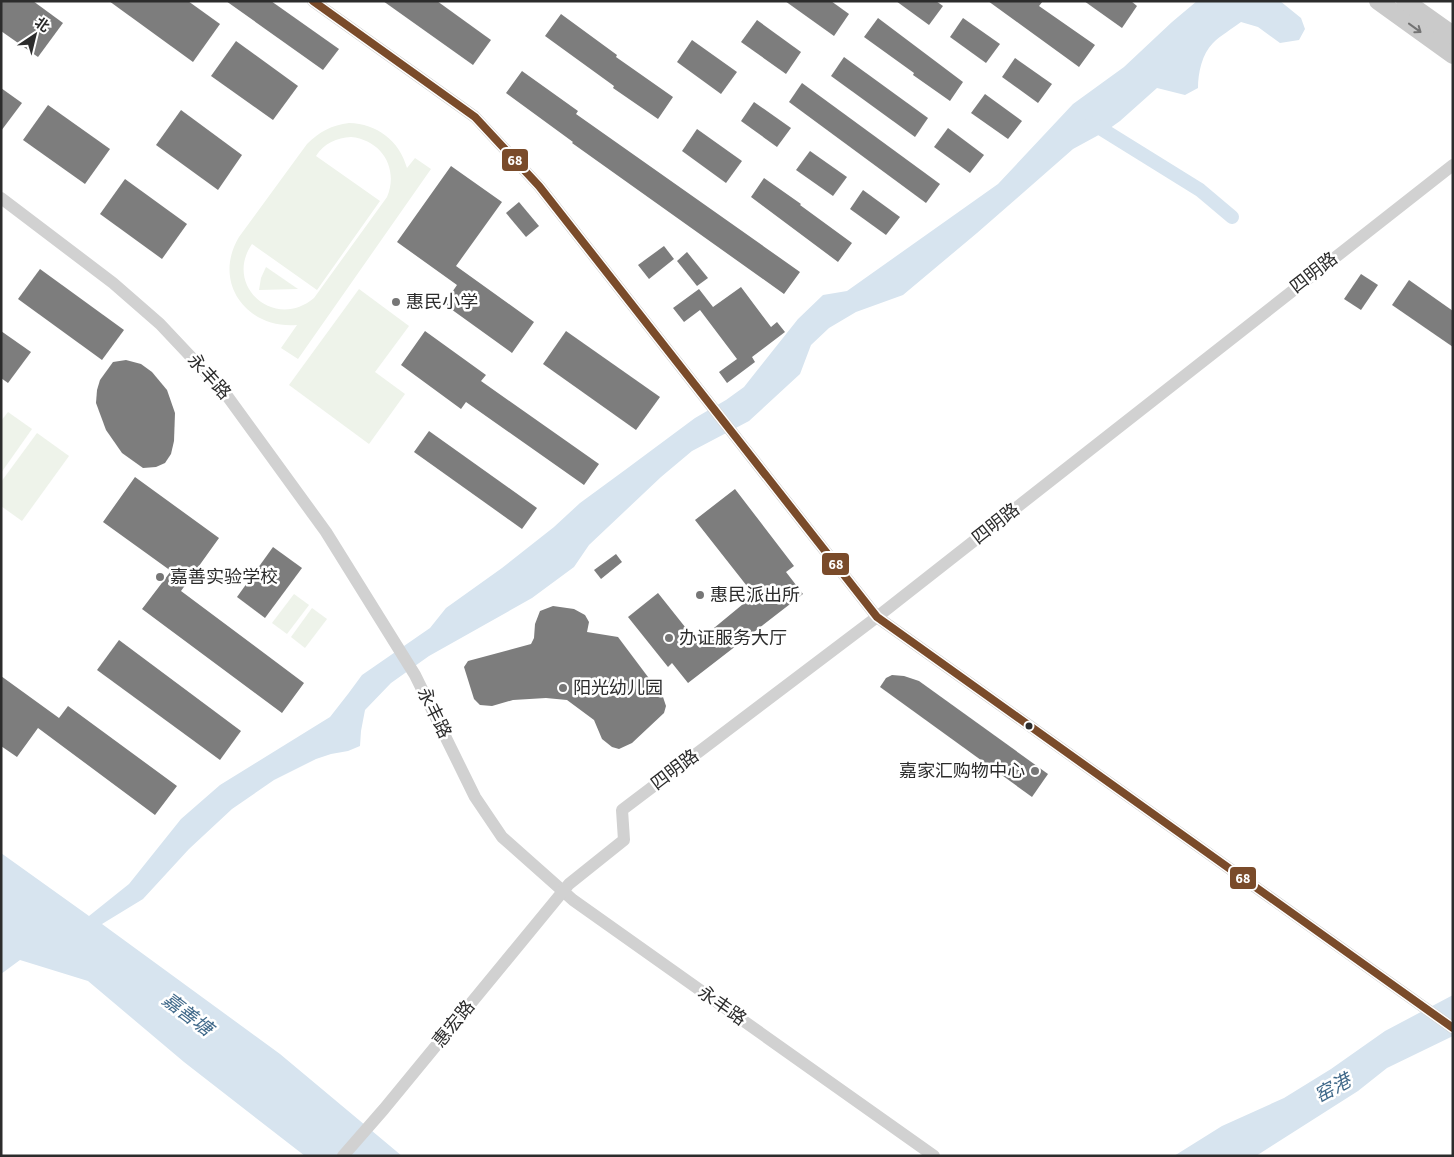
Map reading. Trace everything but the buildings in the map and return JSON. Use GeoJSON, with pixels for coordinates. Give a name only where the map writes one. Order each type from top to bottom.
{"type":"FeatureCollection","features":[{"type":"Feature","properties":{"kind":"main road"},"geometry":{"type":"LineString","coordinates":[[1378,1],[1453,55]]}},
{"type":"Feature","properties":{"kind":"main road"},"geometry":{"type":"LineString","coordinates":[[1405,1],[1453,35]]}},
{"type":"Feature","properties":{"kind":"street"},"geometry":{"type":"LineString","coordinates":[[314,1],[475,117],[538,186],[877,617],[1453,1028]]}},
{"type":"Feature","properties":{"kind":"street","name":"四明路"},"geometry":{"type":"LineString","coordinates":[[563,891],[569,884],[624,840],[622,810],[877,617],[1453,165]]}},
{"type":"Feature","properties":{"kind":"street","name":"永丰路"},"geometry":{"type":"LineString","coordinates":[[1,198],[113,283],[160,324],[225,393],[326,532],[416,675],[475,797],[502,837],[581,906],[934,1156]]}},
{"type":"Feature","properties":{"kind":"street","name":"惠宏路"},"geometry":{"type":"LineString","coordinates":[[344,1156],[563,891]]}},
{"type":"Feature","properties":{"kind":"shaded area"},"geometry":{"type":"Polygon","coordinates":[[[349,123],[369,127],[386,135],[398,149],[407,168],[415,158],[431,169],[298,359],[281,348],[297,325],[279,324],[263,319],[249,311],[239,299],[232,286],[230,270],[232,254],[239,237],[307,144],[326,130],[337,125],[349,123]],[[351,137],[336,140],[319,151],[316,156],[380,201],[317,290],[252,244],[245,260],[244,275],[249,288],[258,299],[270,306],[284,309],[299,307],[314,298],[387,197],[391,176],[389,167],[379,150],[362,139],[351,137]]]}},
{"type":"Feature","properties":{"kind":"shaded area"},"geometry":{"type":"Polygon","coordinates":[[[266,267],[298,289],[259,290],[261,278],[266,267]]]}},
{"type":"Feature","properties":{"kind":"shaded area"},"geometry":{"type":"Polygon","coordinates":[[[359,289],[409,326],[375,372],[405,394],[369,444],[289,385],[359,289]]]}},
{"type":"Feature","properties":{"kind":"shaded area"},"geometry":{"type":"Polygon","coordinates":[[[8,412],[32,429],[1,473],[1,421],[8,412]]]}},
{"type":"Feature","properties":{"kind":"shaded area"},"geometry":{"type":"Polygon","coordinates":[[[37,433],[69,456],[22,521],[1,506],[1,482],[37,433]]]}},
{"type":"Feature","properties":{"kind":"shaded area"},"geometry":{"type":"Polygon","coordinates":[[[294,594],[309,605],[287,634],[272,623],[294,594]]]}},
{"type":"Feature","properties":{"kind":"shaded area"},"geometry":{"type":"Polygon","coordinates":[[[312,608],[327,619],[305,648],[291,637],[312,608]]]}},
{"type":"Feature","properties":{"kind":"water","name":"嘉善塘"},"geometry":{"type":"Polygon","coordinates":[[[1197,1],[1280,1],[1301,18],[1305,29],[1299,40],[1280,43],[1258,27],[1241,22],[1209,47],[1203,58],[1198,88],[1185,95],[1157,88],[1120,121],[1073,149],[903,295],[856,312],[829,328],[811,345],[800,374],[749,421],[692,451],[661,477],[589,545],[574,567],[532,598],[429,656],[391,683],[365,710],[360,746],[316,759],[274,780],[232,809],[189,849],[143,899],[102,924],[280,1054],[402,1156],[305,1156],[184,1062],[88,981],[20,960],[1,974],[1,853],[89,916],[129,884],[181,819],[220,785],[330,717],[362,675],[430,628],[446,608],[502,568],[554,527],[580,503],[695,418],[744,387],[798,319],[823,295],[847,291],[998,184],[1073,104],[1124,67],[1197,1]]]}},
{"type":"Feature","properties":{"kind":"water","name":"窑港"},"geometry":{"type":"Polygon","coordinates":[[[1453,995],[1453,1036],[1387,1068],[1358,1091],[1256,1156],[1174,1156],[1222,1126],[1284,1098],[1331,1069],[1385,1031],[1453,995]]]}},
{"type":"Feature","properties":{"kind":"waterway"},"geometry":{"type":"LineString","coordinates":[[1092,123],[1200,190],[1232,217]]}},
{"type":"Feature","properties":{"kind":"transit line","name":"68"},"geometry":{"type":"LineString","coordinates":[[313,1],[475,117],[539,186],[877,617],[1453,1028]]}},
{"type":"Feature","properties":{"kind":"place","name":"惠民小学"},"geometry":{"type":"Point","coordinates":[396,302]}},
{"type":"Feature","properties":{"kind":"place","name":"嘉善实验学校"},"geometry":{"type":"Point","coordinates":[160,577]}},
{"type":"Feature","properties":{"kind":"place","name":"惠民派出所"},"geometry":{"type":"Point","coordinates":[700,595]}},
{"type":"Feature","properties":{"kind":"place","name":"办证服务大厅"},"geometry":{"type":"Point","coordinates":[669,638]}},
{"type":"Feature","properties":{"kind":"place","name":"阳光幼儿园"},"geometry":{"type":"Point","coordinates":[563,688]}},
{"type":"Feature","properties":{"kind":"place","name":"嘉家汇购物中心"},"geometry":{"type":"Point","coordinates":[1035,771]}}]}
